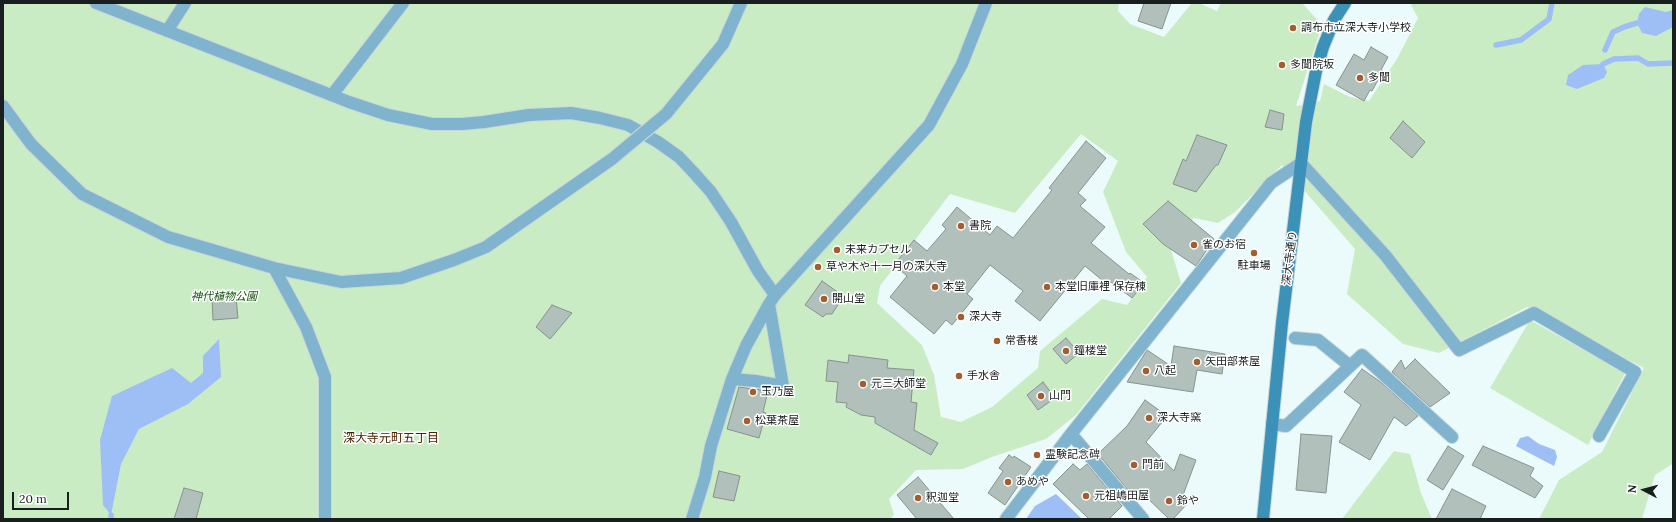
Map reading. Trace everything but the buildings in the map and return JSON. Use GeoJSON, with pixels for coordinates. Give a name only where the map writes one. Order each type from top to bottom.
{"type":"FeatureCollection","features":[{"type":"Feature","properties":{"kind":"street"},"geometry":{"type":"LineString","coordinates":[[96,3],[332,95],[388,115],[432,124],[462,124],[529,115],[571,113],[628,125],[658,142],[679,157],[711,192],[731,222],[772,300],[783,386],[756,381],[732,380]]}},
{"type":"Feature","properties":{"kind":"street"},"geometry":{"type":"LineString","coordinates":[[167,31],[185,3]]}},
{"type":"Feature","properties":{"kind":"street"},"geometry":{"type":"LineString","coordinates":[[332,95],[403,3]]}},
{"type":"Feature","properties":{"kind":"street"},"geometry":{"type":"LineString","coordinates":[[3,106],[31,144],[82,194],[168,237],[274,268],[341,282],[401,278],[454,260],[486,247],[612,159],[666,114],[723,44],[741,3]]}},
{"type":"Feature","properties":{"kind":"street"},"geometry":{"type":"LineString","coordinates":[[692,519],[705,477],[711,446],[732,380],[746,346],[772,300],[929,125],[962,64],[986,3]]}},
{"type":"Feature","properties":{"kind":"street","name":"深大寺通り"},"geometry":{"type":"LineString","coordinates":[[1263,519],[1282,323],[1306,122],[1322,47],[1334,20],[1344,3]]}},
{"type":"Feature","properties":{"kind":"street"},"geometry":{"type":"LineString","coordinates":[[1006,519],[1071,434],[1271,182],[1301,163],[1385,255],[1459,350],[1534,313],[1635,372],[1598,436]]}},
{"type":"Feature","properties":{"kind":"street"},"geometry":{"type":"LineString","coordinates":[[274,268],[306,327],[325,377],[325,519]]}},
{"type":"Feature","properties":{"kind":"street"},"geometry":{"type":"LineString","coordinates":[[1295,338],[1318,340],[1350,366]]}},
{"type":"Feature","properties":{"kind":"street"},"geometry":{"type":"LineString","coordinates":[[1272,424],[1286,426],[1362,355],[1452,437]]}},
{"type":"Feature","properties":{"kind":"street"},"geometry":{"type":"LineString","coordinates":[[1071,434],[1143,519]]}},
{"type":"Feature","properties":{"kind":"green space","name":"神代植物公園"},"geometry":{"type":"Polygon","coordinates":[[[3,3],[1119,3],[1118,11],[1130,24],[1164,37],[1192,3],[1199,3],[1217,11],[1221,3],[1302,3],[1322,25],[1296,106],[1320,101],[1324,84],[1350,97],[1369,101],[1397,59],[1418,18],[1410,3],[1673,3],[1673,465],[1672,464],[1655,475],[1642,519],[1539,519],[1559,480],[1602,452],[1644,368],[1527,307],[1439,353],[1403,344],[1347,294],[1355,249],[1282,165],[1235,212],[1218,223],[1194,218],[1169,243],[1181,283],[1076,415],[1046,439],[992,457],[963,469],[916,470],[889,499],[894,515],[890,519],[3,519],[3,3]],[[1081,134],[1015,213],[950,194],[880,286],[877,303],[922,345],[934,375],[941,417],[961,422],[992,407],[1038,368],[1040,351],[1102,299],[1127,305],[1147,277],[1126,252],[1103,192],[1118,161],[1081,134]]]}},
{"type":"Feature","properties":{"kind":"green space"},"geometry":{"type":"Polygon","coordinates":[[[1530,320],[1625,373],[1588,445],[1490,388],[1530,320]]]}},
{"type":"Feature","properties":{"kind":"green space"},"geometry":{"type":"Polygon","coordinates":[[[1394,451],[1410,454],[1421,493],[1432,519],[1342,519],[1394,451]]]}},
{"type":"Feature","properties":{"kind":"water"},"geometry":{"type":"Polygon","coordinates":[[[1645,7],[1666,12],[1673,10],[1673,27],[1656,36],[1642,33],[1637,23],[1639,14],[1645,7]]]}},
{"type":"Feature","properties":{"kind":"water"},"geometry":{"type":"Polygon","coordinates":[[[1603,64],[1607,72],[1604,78],[1577,89],[1566,85],[1568,75],[1583,65],[1603,64]]]}},
{"type":"Feature","properties":{"kind":"water"},"geometry":{"type":"Polygon","coordinates":[[[219,339],[221,377],[188,404],[139,429],[121,464],[111,515],[103,505],[100,440],[112,396],[172,368],[191,383],[203,373],[203,356],[219,339]]]}},
{"type":"Feature","properties":{"kind":"water"},"geometry":{"type":"Polygon","coordinates":[[[1528,436],[1539,444],[1555,450],[1557,457],[1554,466],[1516,446],[1520,438],[1528,436]]]}},
{"type":"Feature","properties":{"kind":"water"},"geometry":{"type":"Polygon","coordinates":[[[1056,494],[1082,519],[1026,519],[1035,506],[1056,494]]]}},
{"type":"Feature","properties":{"kind":"waterway"},"geometry":{"type":"LineString","coordinates":[[1496,45],[1521,40],[1549,19],[1552,3]]}},
{"type":"Feature","properties":{"kind":"waterway"},"geometry":{"type":"LineString","coordinates":[[1605,50],[1613,32],[1637,23]]}},
{"type":"Feature","properties":{"kind":"waterway"},"geometry":{"type":"LineString","coordinates":[[1603,64],[1614,59],[1638,58],[1648,64],[1673,63]]}},
{"type":"Feature","properties":{"kind":"place","name":"調布市立深大寺小学校"},"geometry":{"type":"Point","coordinates":[1293,28]}},
{"type":"Feature","properties":{"kind":"place","name":"多聞院坂"},"geometry":{"type":"Point","coordinates":[1282,65]}},
{"type":"Feature","properties":{"kind":"place","name":"多聞"},"geometry":{"type":"Point","coordinates":[1360,78]}},
{"type":"Feature","properties":{"kind":"place","name":"書院"},"geometry":{"type":"Point","coordinates":[961,226]}},
{"type":"Feature","properties":{"kind":"place","name":"雀のお宿"},"geometry":{"type":"Point","coordinates":[1194,245]}},
{"type":"Feature","properties":{"kind":"place","name":"未来カプセル"},"geometry":{"type":"Point","coordinates":[837,250]}},
{"type":"Feature","properties":{"kind":"place","name":"駐車場"},"geometry":{"type":"Point","coordinates":[1254,253]}},
{"type":"Feature","properties":{"kind":"place","name":"草や木や十一月の深大寺"},"geometry":{"type":"Point","coordinates":[818,267]}},
{"type":"Feature","properties":{"kind":"place","name":"本堂"},"geometry":{"type":"Point","coordinates":[935,287]}},
{"type":"Feature","properties":{"kind":"place","name":"本堂旧庫裡 保存棟"},"geometry":{"type":"Point","coordinates":[1047,287]}},
{"type":"Feature","properties":{"kind":"place","name":"開山堂"},"geometry":{"type":"Point","coordinates":[824,299]}},
{"type":"Feature","properties":{"kind":"place","name":"深大寺"},"geometry":{"type":"Point","coordinates":[961,317]}},
{"type":"Feature","properties":{"kind":"place","name":"常香楼"},"geometry":{"type":"Point","coordinates":[997,341]}},
{"type":"Feature","properties":{"kind":"place","name":"鐘楼堂"},"geometry":{"type":"Point","coordinates":[1066,351]}},
{"type":"Feature","properties":{"kind":"place","name":"矢田部茶屋"},"geometry":{"type":"Point","coordinates":[1197,362]}},
{"type":"Feature","properties":{"kind":"place","name":"八起"},"geometry":{"type":"Point","coordinates":[1146,371]}},
{"type":"Feature","properties":{"kind":"place","name":"手水舎"},"geometry":{"type":"Point","coordinates":[959,376]}},
{"type":"Feature","properties":{"kind":"place","name":"元三大師堂"},"geometry":{"type":"Point","coordinates":[863,384]}},
{"type":"Feature","properties":{"kind":"place","name":"玉乃屋"},"geometry":{"type":"Point","coordinates":[753,392]}},
{"type":"Feature","properties":{"kind":"place","name":"山門"},"geometry":{"type":"Point","coordinates":[1041,396]}},
{"type":"Feature","properties":{"kind":"place","name":"深大寺窯"},"geometry":{"type":"Point","coordinates":[1149,418]}},
{"type":"Feature","properties":{"kind":"place","name":"松葉茶屋"},"geometry":{"type":"Point","coordinates":[747,421]}},
{"type":"Feature","properties":{"kind":"place","name":"霊験記念碑"},"geometry":{"type":"Point","coordinates":[1037,455]}},
{"type":"Feature","properties":{"kind":"place","name":"門前"},"geometry":{"type":"Point","coordinates":[1134,465]}},
{"type":"Feature","properties":{"kind":"place","name":"あめや"},"geometry":{"type":"Point","coordinates":[1008,482]}},
{"type":"Feature","properties":{"kind":"place","name":"元祖嶋田屋"},"geometry":{"type":"Point","coordinates":[1086,496]}},
{"type":"Feature","properties":{"kind":"place","name":"釈迦堂"},"geometry":{"type":"Point","coordinates":[918,498]}},
{"type":"Feature","properties":{"kind":"place","name":"鈴や"},"geometry":{"type":"Point","coordinates":[1169,501]}},
{"type":"Feature","properties":{"kind":"district","name":"深大寺元町五丁目"},"geometry":{"type":"Point","coordinates":[391,439]}}]}
